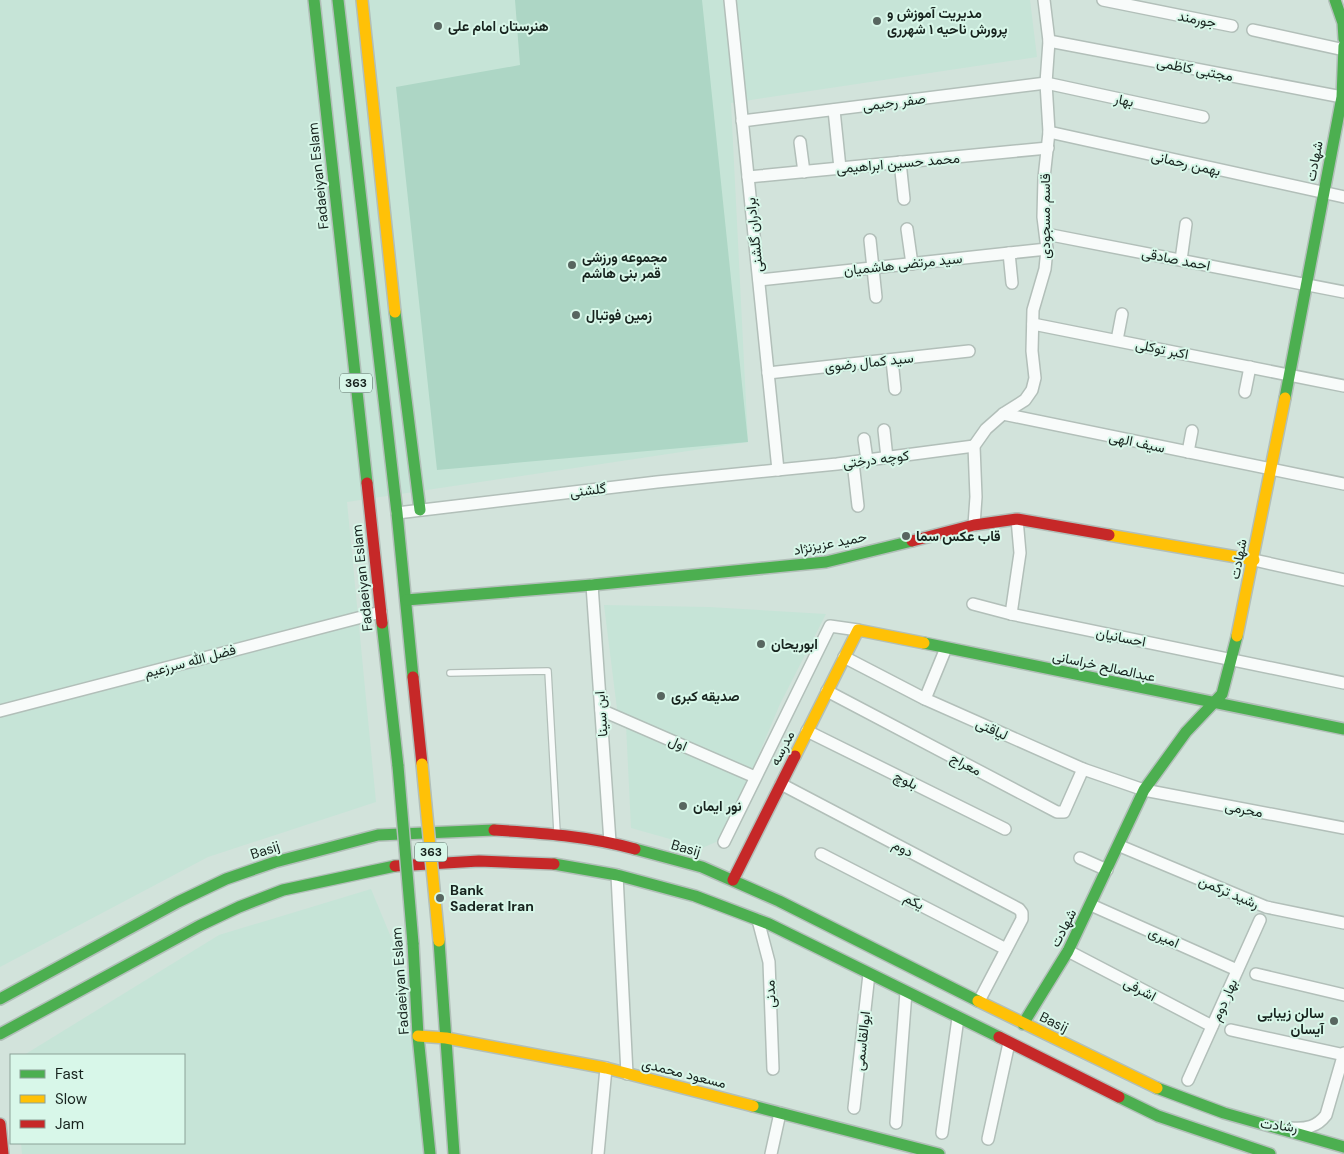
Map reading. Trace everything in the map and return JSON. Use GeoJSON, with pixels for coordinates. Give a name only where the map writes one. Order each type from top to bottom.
{"type":"FeatureCollection","features":[{"type":"Feature","properties":{"kind":"main road","name":"Fadaeiyan Eslam"},"geometry":{"type":"LineString","coordinates":[[314,0],[398,766],[414,943],[418,1036],[430,1154]]}},
{"type":"Feature","properties":{"kind":"main road","name":"363"},"geometry":{"type":"LineString","coordinates":[[338,0],[406,600],[439,941],[454,1154]]}},
{"type":"Feature","properties":{"kind":"main road"},"geometry":{"type":"LineString","coordinates":[[362,0],[397,330],[420,510]]}},
{"type":"Feature","properties":{"kind":"main road"},"geometry":{"type":"LineString","coordinates":[[1335,0],[1344,23],[1344,39]]}},
{"type":"Feature","properties":{"kind":"main road","name":"شهادت"},"geometry":{"type":"LineString","coordinates":[[1023,1024],[1068,951],[1120,846],[1144,790],[1186,732],[1222,694],[1232,659],[1254,560],[1324,193],[1341,116],[1344,46]]}},
{"type":"Feature","properties":{"kind":"main road","name":"حمید عزیزنژاد"},"geometry":{"type":"LineString","coordinates":[[406,600],[592,585],[826,562],[974,525],[1017,519],[1254,560]]}},
{"type":"Feature","properties":{"kind":"main road","name":"عبدالصالح خراسانی"},"geometry":{"type":"LineString","coordinates":[[858,630],[1344,729]]}},
{"type":"Feature","properties":{"kind":"main road","name":"مدرسه"},"geometry":{"type":"LineString","coordinates":[[732,880],[858,630]]}},
{"type":"Feature","properties":{"kind":"main road","name":"Basij"},"geometry":{"type":"LineString","coordinates":[[0,999],[178,902],[226,880],[275,862],[378,835],[478,830],[557,834],[610,842],[702,867],[1168,1093],[1252,1121],[1344,1147]]}},
{"type":"Feature","properties":{"kind":"main road"},"geometry":{"type":"LineString","coordinates":[[0,1034],[199,926],[239,907],[283,890],[387,867],[479,861],[554,864],[617,875],[695,896],[758,920],[1158,1116],[1270,1154]]}},
{"type":"Feature","properties":{"kind":"main road","name":"مسعود محمدی"},"geometry":{"type":"LineString","coordinates":[[418,1036],[446,1038],[606,1068],[920,1152],[939,1154]]}},
{"type":"Feature","properties":{"kind":"main road"},"geometry":{"type":"LineString","coordinates":[[0,1124],[3,1154]]}},
{"type":"Feature","properties":{"kind":"street","name":"برادران گلشنی"},"geometry":{"type":"LineString","coordinates":[[730,0],[778,470]]}},
{"type":"Feature","properties":{"kind":"street","name":"قاسم مسجودی"},"geometry":{"type":"LineString","coordinates":[[974,446],[986,429],[1003,414],[1025,400],[1032,390],[1035,378],[1032,351],[1033,310],[1044,269],[1047,249],[1043,218],[1044,178],[1049,132],[1046,83],[1048,41],[1044,0]]}},
{"type":"Feature","properties":{"kind":"street","name":"جورمند"},"geometry":{"type":"LineString","coordinates":[[1103,0],[1232,26]]}},
{"type":"Feature","properties":{"kind":"street"},"geometry":{"type":"LineString","coordinates":[[1253,30],[1344,50]]}},
{"type":"Feature","properties":{"kind":"street","name":"مجتبی کاظمی"},"geometry":{"type":"LineString","coordinates":[[1048,41],[1342,97]]}},
{"type":"Feature","properties":{"kind":"street","name":"صفر رحیمی"},"geometry":{"type":"LineString","coordinates":[[742,121],[1046,83]]}},
{"type":"Feature","properties":{"kind":"street","name":"بهار"},"geometry":{"type":"LineString","coordinates":[[1046,83],[1203,117]]}},
{"type":"Feature","properties":{"kind":"street"},"geometry":{"type":"LineString","coordinates":[[834,110],[840,168]]}},
{"type":"Feature","properties":{"kind":"street","name":"بهمن رحمانی"},"geometry":{"type":"LineString","coordinates":[[1049,132],[1344,197]]}},
{"type":"Feature","properties":{"kind":"street"},"geometry":{"type":"LineString","coordinates":[[800,142],[804,172]]}},
{"type":"Feature","properties":{"kind":"street","name":"محمد حسین ابراهیمی"},"geometry":{"type":"LineString","coordinates":[[748,177],[1048,148]]}},
{"type":"Feature","properties":{"kind":"street"},"geometry":{"type":"LineString","coordinates":[[900,162],[904,199]]}},
{"type":"Feature","properties":{"kind":"street"},"geometry":{"type":"LineString","coordinates":[[1181,260],[1186,224]]}},
{"type":"Feature","properties":{"kind":"street"},"geometry":{"type":"LineString","coordinates":[[907,229],[912,264]]}},
{"type":"Feature","properties":{"kind":"street","name":"احمد صادقی"},"geometry":{"type":"LineString","coordinates":[[1046,234],[1344,292]]}},
{"type":"Feature","properties":{"kind":"street"},"geometry":{"type":"LineString","coordinates":[[870,240],[876,297]]}},
{"type":"Feature","properties":{"kind":"street","name":"سید مرتضی هاشمیان"},"geometry":{"type":"LineString","coordinates":[[759,280],[1047,249]]}},
{"type":"Feature","properties":{"kind":"street"},"geometry":{"type":"LineString","coordinates":[[1009,253],[1012,283]]}},
{"type":"Feature","properties":{"kind":"street"},"geometry":{"type":"LineString","coordinates":[[1117,340],[1122,314]]}},
{"type":"Feature","properties":{"kind":"street","name":"اکبر توکلی"},"geometry":{"type":"LineString","coordinates":[[1033,324],[1344,386]]}},
{"type":"Feature","properties":{"kind":"street","name":"سید کمال رضوی"},"geometry":{"type":"LineString","coordinates":[[768,373],[969,351]]}},
{"type":"Feature","properties":{"kind":"street"},"geometry":{"type":"LineString","coordinates":[[892,360],[895,389]]}},
{"type":"Feature","properties":{"kind":"street"},"geometry":{"type":"LineString","coordinates":[[1245,392],[1250,367]]}},
{"type":"Feature","properties":{"kind":"street","name":"سیف الهی"},"geometry":{"type":"LineString","coordinates":[[1003,414],[1344,484]]}},
{"type":"Feature","properties":{"kind":"street"},"geometry":{"type":"LineString","coordinates":[[884,430],[887,458]]}},
{"type":"Feature","properties":{"kind":"street"},"geometry":{"type":"LineString","coordinates":[[1188,452],[1192,431]]}},
{"type":"Feature","properties":{"kind":"street"},"geometry":{"type":"LineString","coordinates":[[864,438],[867,460]]}},
{"type":"Feature","properties":{"kind":"street"},"geometry":{"type":"LineString","coordinates":[[974,446],[976,497],[974,525]]}},
{"type":"Feature","properties":{"kind":"street","name":"کوچه درختی"},"geometry":{"type":"LineString","coordinates":[[778,470],[974,446]]}},
{"type":"Feature","properties":{"kind":"street"},"geometry":{"type":"LineString","coordinates":[[853,462],[858,506]]}},
{"type":"Feature","properties":{"kind":"street","name":"گلشنی"},"geometry":{"type":"LineString","coordinates":[[397,512],[778,470]]}},
{"type":"Feature","properties":{"kind":"street"},"geometry":{"type":"LineString","coordinates":[[1010,614],[1020,553],[1017,519]]}},
{"type":"Feature","properties":{"kind":"street"},"geometry":{"type":"LineString","coordinates":[[1254,560],[1344,580]]}},
{"type":"Feature","properties":{"kind":"street","name":"ابن سینا"},"geometry":{"type":"LineString","coordinates":[[592,585],[610,842]]}},
{"type":"Feature","properties":{"kind":"street","name":"احسانیان"},"geometry":{"type":"LineString","coordinates":[[972,604],[1010,614],[1344,683]]}},
{"type":"Feature","properties":{"kind":"street","name":"فضل الله سرزعیم"},"geometry":{"type":"LineString","coordinates":[[0,711],[381,612]]}},
{"type":"Feature","properties":{"kind":"street"},"geometry":{"type":"LineString","coordinates":[[724,842],[830,626],[858,630]]}},
{"type":"Feature","properties":{"kind":"street"},"geometry":{"type":"LineString","coordinates":[[925,699],[946,648]]}},
{"type":"Feature","properties":{"kind":"street","name":"لیاقتی"},"geometry":{"type":"LineString","coordinates":[[844,658],[925,699],[1083,769],[1144,790]]}},
{"type":"Feature","properties":{"kind":"street","name":"معراج"},"geometry":{"type":"LineString","coordinates":[[827,692],[1057,812],[1064,812],[1068,806],[1083,769]]}},
{"type":"Feature","properties":{"kind":"street","name":"اول"},"geometry":{"type":"LineString","coordinates":[[601,710],[756,777]]}},
{"type":"Feature","properties":{"kind":"street","name":"بلوچ"},"geometry":{"type":"LineString","coordinates":[[807,732],[1005,830]]}},
{"type":"Feature","properties":{"kind":"street","name":"دوم"},"geometry":{"type":"LineString","coordinates":[[781,784],[1019,909],[1022,919],[1006,949]]}},
{"type":"Feature","properties":{"kind":"street","name":"محرمی"},"geometry":{"type":"LineString","coordinates":[[1144,790],[1344,828]]}},
{"type":"Feature","properties":{"kind":"street","name":"رشید ترکمن"},"geometry":{"type":"LineString","coordinates":[[1120,846],[1266,907],[1344,923]]}},
{"type":"Feature","properties":{"kind":"street","name":"یکم"},"geometry":{"type":"LineString","coordinates":[[821,854],[1006,949]]}},
{"type":"Feature","properties":{"kind":"street"},"geometry":{"type":"LineString","coordinates":[[1080,858],[1107,870]]}},
{"type":"Feature","properties":{"kind":"street"},"geometry":{"type":"LineString","coordinates":[[617,875],[627,1074]]}},
{"type":"Feature","properties":{"kind":"street","name":"امیری"},"geometry":{"type":"LineString","coordinates":[[1091,905],[1237,970]]}},
{"type":"Feature","properties":{"kind":"street","name":"مدنی"},"geometry":{"type":"LineString","coordinates":[[758,920],[769,962],[773,1069]]}},
{"type":"Feature","properties":{"kind":"street","name":"بهار دوم"},"geometry":{"type":"LineString","coordinates":[[1188,1080],[1260,920]]}},
{"type":"Feature","properties":{"kind":"street"},"geometry":{"type":"LineString","coordinates":[[979,1001],[1006,949]]}},
{"type":"Feature","properties":{"kind":"street","name":"اشرفی"},"geometry":{"type":"LineString","coordinates":[[1068,951],[1212,1026]]}},
{"type":"Feature","properties":{"kind":"street","name":"ابوالقاسمی"},"geometry":{"type":"LineString","coordinates":[[854,1108],[869,974]]}},
{"type":"Feature","properties":{"kind":"street"},"geometry":{"type":"LineString","coordinates":[[1256,974],[1344,994]]}},
{"type":"Feature","properties":{"kind":"street"},"geometry":{"type":"LineString","coordinates":[[896,1123],[906,992]]}},
{"type":"Feature","properties":{"kind":"street"},"geometry":{"type":"LineString","coordinates":[[942,1133],[958,1018]]}},
{"type":"Feature","properties":{"kind":"street"},"geometry":{"type":"LineString","coordinates":[[1231,1030],[1344,1054]]}},
{"type":"Feature","properties":{"kind":"street"},"geometry":{"type":"LineString","coordinates":[[988,1139],[1009,1043]]}},
{"type":"Feature","properties":{"kind":"street","name":"رشادت"},"geometry":{"type":"LineString","coordinates":[[1252,1121],[1296,1128],[1310,1128],[1320,1123],[1326,1115],[1344,1054]]}},
{"type":"Feature","properties":{"kind":"street"},"geometry":{"type":"LineString","coordinates":[[598,1154],[606,1068]]}},
{"type":"Feature","properties":{"kind":"street"},"geometry":{"type":"LineString","coordinates":[[771,1154],[780,1113]]}},
{"type":"Feature","properties":{"kind":"lane"},"geometry":{"type":"LineString","coordinates":[[450,673],[548,672],[557,834]]}},
{"type":"Feature","properties":{"kind":"shaded area"},"geometry":{"type":"Polygon","coordinates":[[[0,0],[1030,0],[1037,57],[731,103],[748,442],[347,502],[376,802],[208,857],[0,967],[0,0]]]}},
{"type":"Feature","properties":{"kind":"shaded area","name":"مجموعه ورزشی قمر بنی هاشم"},"geometry":{"type":"Polygon","coordinates":[[[515,0],[702,0],[748,442],[437,470],[396,87],[520,65],[515,0]]]}},
{"type":"Feature","properties":{"kind":"shaded area"},"geometry":{"type":"Polygon","coordinates":[[[604,605],[709,607],[826,614],[780,704],[723,839],[702,848],[631,828],[626,725],[618,717],[604,605]]]}},
{"type":"Feature","properties":{"kind":"shaded area"},"geometry":{"type":"Polygon","coordinates":[[[371,889],[410,983],[423,1154],[22,1154],[21,1144],[185,1144],[185,1054],[26,1054],[219,935],[371,889]]]}},
{"type":"Feature","properties":{"kind":"traffic: fast"},"geometry":{"type":"LineString","coordinates":[[314,0],[367,483]]}},
{"type":"Feature","properties":{"kind":"traffic: fast"},"geometry":{"type":"LineString","coordinates":[[338,0],[397,513],[413,677]]}},
{"type":"Feature","properties":{"kind":"traffic: fast"},"geometry":{"type":"LineString","coordinates":[[1335,0],[1343,23],[1344,39]]}},
{"type":"Feature","properties":{"kind":"traffic: fast"},"geometry":{"type":"LineString","coordinates":[[1285,398],[1342,97],[1344,46]]}},
{"type":"Feature","properties":{"kind":"traffic: fast"},"geometry":{"type":"LineString","coordinates":[[395,312],[420,510]]}},
{"type":"Feature","properties":{"kind":"traffic: fast"},"geometry":{"type":"LineString","coordinates":[[406,600],[592,585],[826,562],[912,541]]}},
{"type":"Feature","properties":{"kind":"traffic: fast"},"geometry":{"type":"LineString","coordinates":[[382,623],[398,766]]}},
{"type":"Feature","properties":{"kind":"traffic: fast"},"geometry":{"type":"LineString","coordinates":[[1023,1024],[1068,951],[1144,790],[1186,732],[1222,694],[1237,636]]}},
{"type":"Feature","properties":{"kind":"traffic: fast"},"geometry":{"type":"LineString","coordinates":[[924,643],[1344,729]]}},
{"type":"Feature","properties":{"kind":"traffic: fast"},"geometry":{"type":"LineString","coordinates":[[398,766],[413,943]]}},
{"type":"Feature","properties":{"kind":"traffic: fast"},"geometry":{"type":"LineString","coordinates":[[0,999],[178,902],[226,879],[275,862],[378,835],[494,830]]}},
{"type":"Feature","properties":{"kind":"traffic: fast"},"geometry":{"type":"LineString","coordinates":[[635,849],[702,867],[779,901],[978,1001]]}},
{"type":"Feature","properties":{"kind":"traffic: fast"},"geometry":{"type":"LineString","coordinates":[[554,864],[617,875],[695,896],[769,924],[999,1037]]}},
{"type":"Feature","properties":{"kind":"traffic: fast"},"geometry":{"type":"LineString","coordinates":[[0,1034],[199,926],[239,907],[283,890],[395,866]]}},
{"type":"Feature","properties":{"kind":"traffic: fast"},"geometry":{"type":"LineString","coordinates":[[439,941],[454,1154]]}},
{"type":"Feature","properties":{"kind":"traffic: fast"},"geometry":{"type":"LineString","coordinates":[[413,943],[418,1036],[430,1154]]}},
{"type":"Feature","properties":{"kind":"traffic: fast"},"geometry":{"type":"LineString","coordinates":[[1157,1088],[1224,1113],[1344,1147]]}},
{"type":"Feature","properties":{"kind":"traffic: fast"},"geometry":{"type":"LineString","coordinates":[[1119,1097],[1158,1116],[1270,1154]]}},
{"type":"Feature","properties":{"kind":"traffic: fast"},"geometry":{"type":"LineString","coordinates":[[753,1106],[939,1154]]}},
{"type":"Feature","properties":{"kind":"traffic: slow"},"geometry":{"type":"LineString","coordinates":[[362,0],[395,312]]}},
{"type":"Feature","properties":{"kind":"traffic: slow"},"geometry":{"type":"LineString","coordinates":[[1237,636],[1285,398]]}},
{"type":"Feature","properties":{"kind":"traffic: slow"},"geometry":{"type":"LineString","coordinates":[[1109,535],[1254,560]]}},
{"type":"Feature","properties":{"kind":"traffic: slow"},"geometry":{"type":"LineString","coordinates":[[795,756],[858,630],[924,643]]}},
{"type":"Feature","properties":{"kind":"traffic: slow"},"geometry":{"type":"LineString","coordinates":[[422,764],[439,941]]}},
{"type":"Feature","properties":{"kind":"traffic: slow"},"geometry":{"type":"LineString","coordinates":[[978,1001],[1157,1088]]}},
{"type":"Feature","properties":{"kind":"traffic: slow"},"geometry":{"type":"LineString","coordinates":[[418,1036],[446,1038],[606,1068],[753,1106]]}},
{"type":"Feature","properties":{"kind":"traffic: jam"},"geometry":{"type":"LineString","coordinates":[[367,483],[382,623]]}},
{"type":"Feature","properties":{"kind":"traffic: jam"},"geometry":{"type":"LineString","coordinates":[[912,541],[974,525],[1017,519],[1109,535]]}},
{"type":"Feature","properties":{"kind":"traffic: jam"},"geometry":{"type":"LineString","coordinates":[[413,677],[422,764]]}},
{"type":"Feature","properties":{"kind":"traffic: jam"},"geometry":{"type":"LineString","coordinates":[[733,880],[795,756]]}},
{"type":"Feature","properties":{"kind":"traffic: jam"},"geometry":{"type":"LineString","coordinates":[[494,830],[582,838],[635,849]]}},
{"type":"Feature","properties":{"kind":"traffic: jam"},"geometry":{"type":"LineString","coordinates":[[395,866],[479,861],[554,864]]}},
{"type":"Feature","properties":{"kind":"traffic: jam"},"geometry":{"type":"LineString","coordinates":[[999,1037],[1119,1097]]}},
{"type":"Feature","properties":{"kind":"traffic: jam"},"geometry":{"type":"LineString","coordinates":[[0,1124],[3,1154]]}},
{"type":"Feature","properties":{"kind":"place","name":"مدیریت آموزش و پرورش ناحیه ۱ شهرری"},"geometry":{"type":"Point","coordinates":[877,21]}},
{"type":"Feature","properties":{"kind":"place","name":"هنرستان امام علی"},"geometry":{"type":"Point","coordinates":[438,26]}},
{"type":"Feature","properties":{"kind":"place","name":"مجموعه ورزشی قمر بنی هاشم"},"geometry":{"type":"Point","coordinates":[572,265]}},
{"type":"Feature","properties":{"kind":"place","name":"زمین فوتبال"},"geometry":{"type":"Point","coordinates":[576,315]}},
{"type":"Feature","properties":{"kind":"place","name":"قاب عکس سما"},"geometry":{"type":"Point","coordinates":[906,536]}},
{"type":"Feature","properties":{"kind":"place","name":"ابوریحان"},"geometry":{"type":"Point","coordinates":[761,644]}},
{"type":"Feature","properties":{"kind":"place","name":"صدیقه کبری"},"geometry":{"type":"Point","coordinates":[661,696]}},
{"type":"Feature","properties":{"kind":"place","name":"نور ایمان"},"geometry":{"type":"Point","coordinates":[683,806]}},
{"type":"Feature","properties":{"kind":"place","name":"Bank Saderat Iran"},"geometry":{"type":"Point","coordinates":[440,898]}},
{"type":"Feature","properties":{"kind":"place","name":"سالن زیبایی آیسان"},"geometry":{"type":"Point","coordinates":[1334,1021]}}]}
